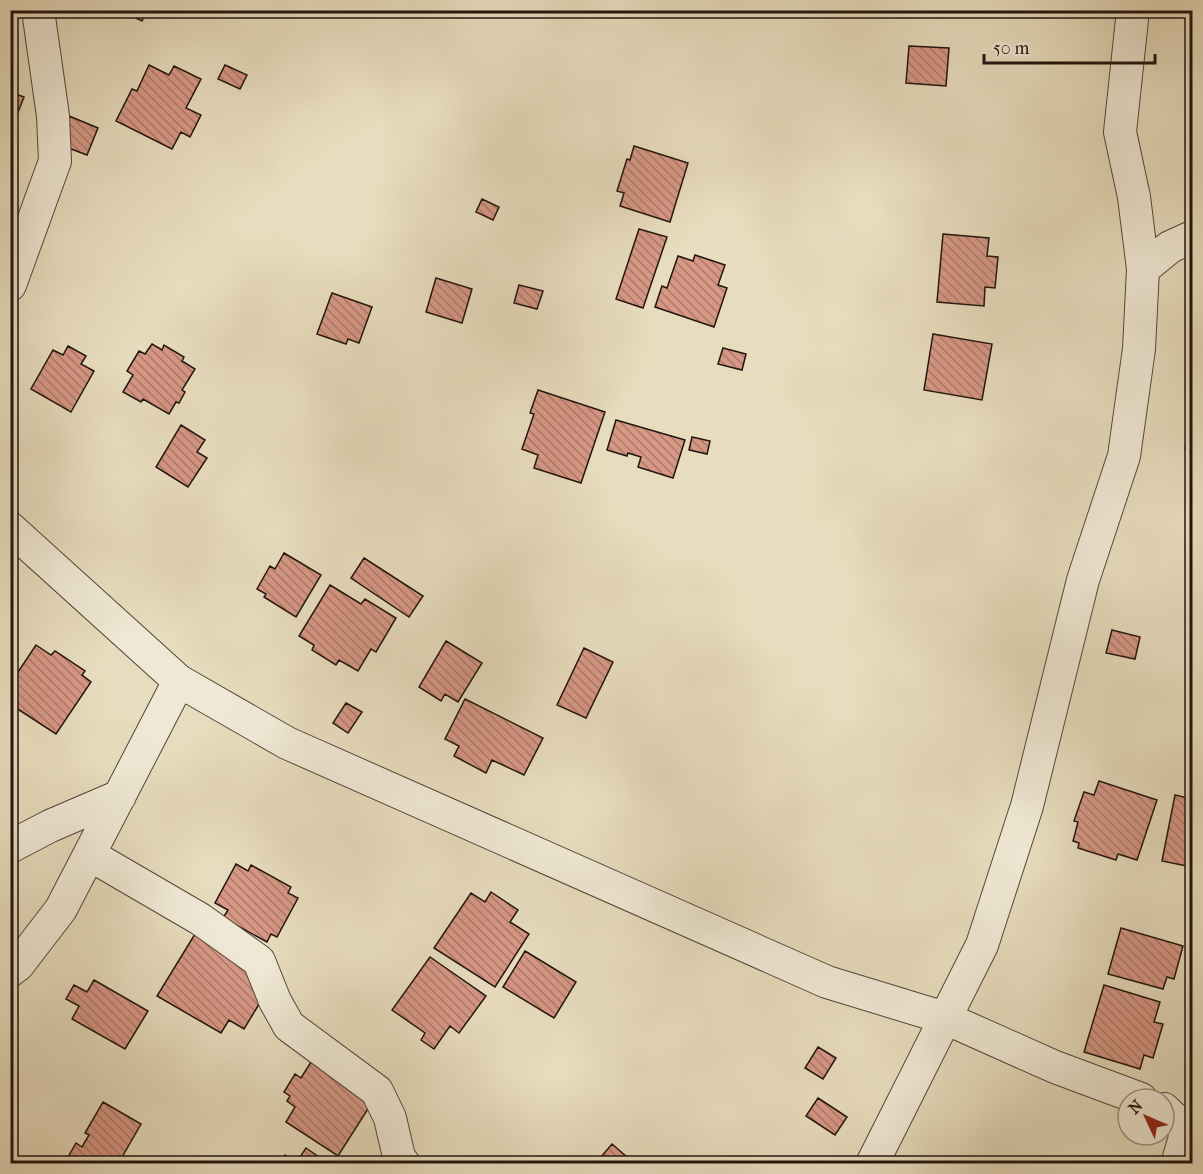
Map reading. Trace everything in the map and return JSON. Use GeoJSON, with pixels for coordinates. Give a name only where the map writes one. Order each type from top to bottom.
{"type":"FeatureCollection","features":[{"type":"Feature","properties":{"kind":"street"},"geometry":{"type":"LineString","coordinates":[[10,285],[55,161],[53,116],[38,10]]}},
{"type":"Feature","properties":{"kind":"street"},"geometry":{"type":"LineString","coordinates":[[872,1164],[982,945],[1027,806],[1083,580],[1124,456],[1139,349],[1143,268],[1134,197],[1120,132],[1133,10]]}},
{"type":"Feature","properties":{"kind":"street"},"geometry":{"type":"LineString","coordinates":[[1143,268],[1170,247],[1192,237]]}},
{"type":"Feature","properties":{"kind":"street"},"geometry":{"type":"LineString","coordinates":[[10,528],[179,681],[287,743],[827,982],[945,1018],[1055,1067],[1116,1090]]}},
{"type":"Feature","properties":{"kind":"street"},"geometry":{"type":"LineString","coordinates":[[10,971],[18,965],[61,909],[179,681]]}},
{"type":"Feature","properties":{"kind":"street"},"geometry":{"type":"LineString","coordinates":[[10,847],[50,826],[120,796]]}},
{"type":"Feature","properties":{"kind":"street"},"geometry":{"type":"LineString","coordinates":[[90,855],[200,919],[259,961],[275,1001],[290,1026],[377,1090],[390,1118],[399,1158],[404,1164]]}},
{"type":"Feature","properties":{"kind":"street"},"geometry":{"type":"LineString","coordinates":[[1176,1118],[1190,1128],[1177,1164]]}},
{"type":"Feature","properties":{"kind":"building"},"geometry":{"type":"Polygon","coordinates":[[[119,10],[147,10],[142,21],[119,10]]]}},
{"type":"Feature","properties":{"kind":"building"},"geometry":{"type":"Polygon","coordinates":[[[909,46],[949,48],[946,86],[906,83],[909,46]]]}},
{"type":"Feature","properties":{"kind":"building"},"geometry":{"type":"Polygon","coordinates":[[[149,65],[169,75],[174,66],[201,79],[186,108],[201,115],[190,137],[181,132],[172,149],[116,121],[132,89],[137,91],[149,65]]]}},
{"type":"Feature","properties":{"kind":"building"},"geometry":{"type":"Polygon","coordinates":[[[225,65],[247,75],[240,89],[218,79],[225,65]]]}},
{"type":"Feature","properties":{"kind":"building"},"geometry":{"type":"Polygon","coordinates":[[[10,92],[24,97],[13,125],[10,124],[10,92]]]}},
{"type":"Feature","properties":{"kind":"building"},"geometry":{"type":"Polygon","coordinates":[[[69,116],[98,128],[87,155],[58,144],[69,116]]]}},
{"type":"Feature","properties":{"kind":"building"},"geometry":{"type":"Polygon","coordinates":[[[634,146],[688,163],[670,222],[620,206],[624,193],[617,191],[627,159],[630,160],[634,146]]]}},
{"type":"Feature","properties":{"kind":"building"},"geometry":{"type":"Polygon","coordinates":[[[482,199],[499,207],[493,220],[476,212],[482,199]]]}},
{"type":"Feature","properties":{"kind":"building"},"geometry":{"type":"Polygon","coordinates":[[[639,229],[667,237],[643,308],[616,299],[639,229]]]}},
{"type":"Feature","properties":{"kind":"building"},"geometry":{"type":"Polygon","coordinates":[[[943,234],[989,238],[987,256],[998,257],[995,288],[985,287],[984,306],[937,302],[943,234]]]}},
{"type":"Feature","properties":{"kind":"building"},"geometry":{"type":"Polygon","coordinates":[[[695,255],[725,265],[718,285],[727,288],[714,327],[655,307],[662,286],[667,288],[678,256],[693,261],[695,255]]]}},
{"type":"Feature","properties":{"kind":"building"},"geometry":{"type":"Polygon","coordinates":[[[436,278],[472,289],[462,323],[426,312],[436,278]]]}},
{"type":"Feature","properties":{"kind":"building"},"geometry":{"type":"Polygon","coordinates":[[[519,285],[543,291],[537,309],[514,303],[519,285]]]}},
{"type":"Feature","properties":{"kind":"building"},"geometry":{"type":"Polygon","coordinates":[[[332,293],[372,307],[359,343],[348,339],[346,344],[317,334],[332,293]]]}},
{"type":"Feature","properties":{"kind":"building"},"geometry":{"type":"Polygon","coordinates":[[[933,334],[992,344],[982,400],[924,390],[933,334]]]}},
{"type":"Feature","properties":{"kind":"building"},"geometry":{"type":"Polygon","coordinates":[[[152,344],[162,350],[164,345],[184,357],[182,361],[195,369],[182,390],[185,392],[179,403],[176,402],[169,414],[143,399],[141,402],[123,392],[133,375],[127,371],[139,351],[145,354],[152,344]]]}},
{"type":"Feature","properties":{"kind":"building"},"geometry":{"type":"Polygon","coordinates":[[[68,346],[86,356],[81,364],[94,371],[71,412],[31,389],[53,350],[63,355],[68,346]]]}},
{"type":"Feature","properties":{"kind":"building"},"geometry":{"type":"Polygon","coordinates":[[[723,348],[746,354],[742,370],[718,364],[723,348]]]}},
{"type":"Feature","properties":{"kind":"building"},"geometry":{"type":"Polygon","coordinates":[[[538,390],[605,412],[581,483],[534,468],[538,455],[522,449],[534,414],[530,413],[538,390]]]}},
{"type":"Feature","properties":{"kind":"building"},"geometry":{"type":"Polygon","coordinates":[[[1190,415],[1192,415],[1192,451],[1185,449],[1190,415]]]}},
{"type":"Feature","properties":{"kind":"building"},"geometry":{"type":"Polygon","coordinates":[[[616,420],[685,440],[673,478],[638,467],[641,457],[628,453],[627,456],[607,450],[616,420]]]}},
{"type":"Feature","properties":{"kind":"building"},"geometry":{"type":"Polygon","coordinates":[[[181,425],[205,440],[197,452],[207,458],[188,487],[156,467],[181,425]]]}},
{"type":"Feature","properties":{"kind":"building"},"geometry":{"type":"Polygon","coordinates":[[[692,437],[710,441],[707,454],[689,450],[692,437]]]}},
{"type":"Feature","properties":{"kind":"building"},"geometry":{"type":"Polygon","coordinates":[[[284,553],[321,575],[296,617],[264,597],[266,594],[257,589],[270,566],[275,569],[284,553]]]}},
{"type":"Feature","properties":{"kind":"building"},"geometry":{"type":"Polygon","coordinates":[[[364,558],[423,596],[409,617],[351,578],[364,558]]]}},
{"type":"Feature","properties":{"kind":"building"},"geometry":{"type":"Polygon","coordinates":[[[330,585],[361,604],[365,599],[396,618],[376,652],[371,649],[358,671],[339,660],[336,665],[312,650],[314,645],[299,636],[330,585]]]}},
{"type":"Feature","properties":{"kind":"building"},"geometry":{"type":"Polygon","coordinates":[[[10,630],[17,634],[10,643],[10,630]]]}},
{"type":"Feature","properties":{"kind":"building"},"geometry":{"type":"Polygon","coordinates":[[[1112,630],[1140,637],[1135,659],[1106,653],[1112,630]]]}},
{"type":"Feature","properties":{"kind":"building"},"geometry":{"type":"Polygon","coordinates":[[[446,641],[482,663],[458,702],[445,694],[441,701],[419,687],[446,641]]]}},
{"type":"Feature","properties":{"kind":"building"},"geometry":{"type":"Polygon","coordinates":[[[36,645],[51,655],[55,651],[85,671],[82,675],[91,682],[56,734],[10,704],[10,684],[36,645]]]}},
{"type":"Feature","properties":{"kind":"building"},"geometry":{"type":"Polygon","coordinates":[[[584,648],[613,662],[586,718],[557,705],[584,648]]]}},
{"type":"Feature","properties":{"kind":"building"},"geometry":{"type":"Polygon","coordinates":[[[465,699],[543,738],[524,775],[492,760],[486,773],[454,756],[459,746],[445,739],[465,699]]]}},
{"type":"Feature","properties":{"kind":"building"},"geometry":{"type":"Polygon","coordinates":[[[346,703],[362,712],[348,733],[333,723],[346,703]]]}},
{"type":"Feature","properties":{"kind":"building"},"geometry":{"type":"Polygon","coordinates":[[[1099,781],[1157,800],[1137,860],[1118,854],[1116,860],[1078,848],[1079,843],[1073,841],[1078,822],[1074,821],[1084,792],[1094,795],[1099,781]]]}},
{"type":"Feature","properties":{"kind":"building"},"geometry":{"type":"Polygon","coordinates":[[[1175,795],[1192,799],[1192,867],[1162,861],[1175,795]]]}},
{"type":"Feature","properties":{"kind":"building"},"geometry":{"type":"Polygon","coordinates":[[[236,864],[248,871],[251,865],[291,887],[288,893],[298,898],[277,937],[271,934],[267,942],[223,918],[228,910],[215,903],[236,864]]]}},
{"type":"Feature","properties":{"kind":"building"},"geometry":{"type":"Polygon","coordinates":[[[491,892],[518,910],[510,922],[529,934],[495,987],[434,948],[471,893],[485,902],[491,892]]]}},
{"type":"Feature","properties":{"kind":"building"},"geometry":{"type":"Polygon","coordinates":[[[1121,928],[1183,946],[1174,979],[1167,977],[1163,989],[1108,974],[1121,928]]]}},
{"type":"Feature","properties":{"kind":"building"},"geometry":{"type":"Polygon","coordinates":[[[195,934],[258,972],[267,991],[244,1029],[229,1020],[221,1033],[157,996],[195,934]]]}},
{"type":"Feature","properties":{"kind":"building"},"geometry":{"type":"Polygon","coordinates":[[[525,951],[576,982],[554,1018],[503,987],[525,951]]]}},
{"type":"Feature","properties":{"kind":"building"},"geometry":{"type":"Polygon","coordinates":[[[430,957],[486,996],[459,1033],[450,1026],[434,1049],[421,1040],[425,1033],[392,1010],[430,957]]]}},
{"type":"Feature","properties":{"kind":"building"},"geometry":{"type":"Polygon","coordinates":[[[94,980],[148,1011],[125,1049],[72,1019],[79,1006],[66,999],[74,985],[87,992],[94,980]]]}},
{"type":"Feature","properties":{"kind":"building"},"geometry":{"type":"Polygon","coordinates":[[[1104,985],[1160,1002],[1154,1022],[1163,1024],[1153,1058],[1144,1055],[1140,1069],[1084,1052],[1104,985]]]}},
{"type":"Feature","properties":{"kind":"building"},"geometry":{"type":"Polygon","coordinates":[[[818,1047],[836,1058],[823,1079],[805,1068],[818,1047]]]}},
{"type":"Feature","properties":{"kind":"building"},"geometry":{"type":"Polygon","coordinates":[[[311,1062],[373,1101],[338,1156],[286,1122],[295,1107],[287,1101],[290,1096],[284,1092],[295,1074],[301,1078],[311,1062]]]}},
{"type":"Feature","properties":{"kind":"building"},"geometry":{"type":"Polygon","coordinates":[[[818,1098],[847,1117],[835,1135],[806,1116],[818,1098]]]}},
{"type":"Feature","properties":{"kind":"building"},"geometry":{"type":"Polygon","coordinates":[[[103,1102],[141,1124],[118,1164],[64,1164],[76,1143],[82,1147],[89,1135],[85,1133],[103,1102]]]}},
{"type":"Feature","properties":{"kind":"building"},"geometry":{"type":"Polygon","coordinates":[[[612,1144],[634,1163],[634,1164],[595,1164],[612,1144]]]}},
{"type":"Feature","properties":{"kind":"building"},"geometry":{"type":"Polygon","coordinates":[[[306,1148],[329,1164],[280,1164],[285,1155],[296,1163],[306,1148]]]}}]}
